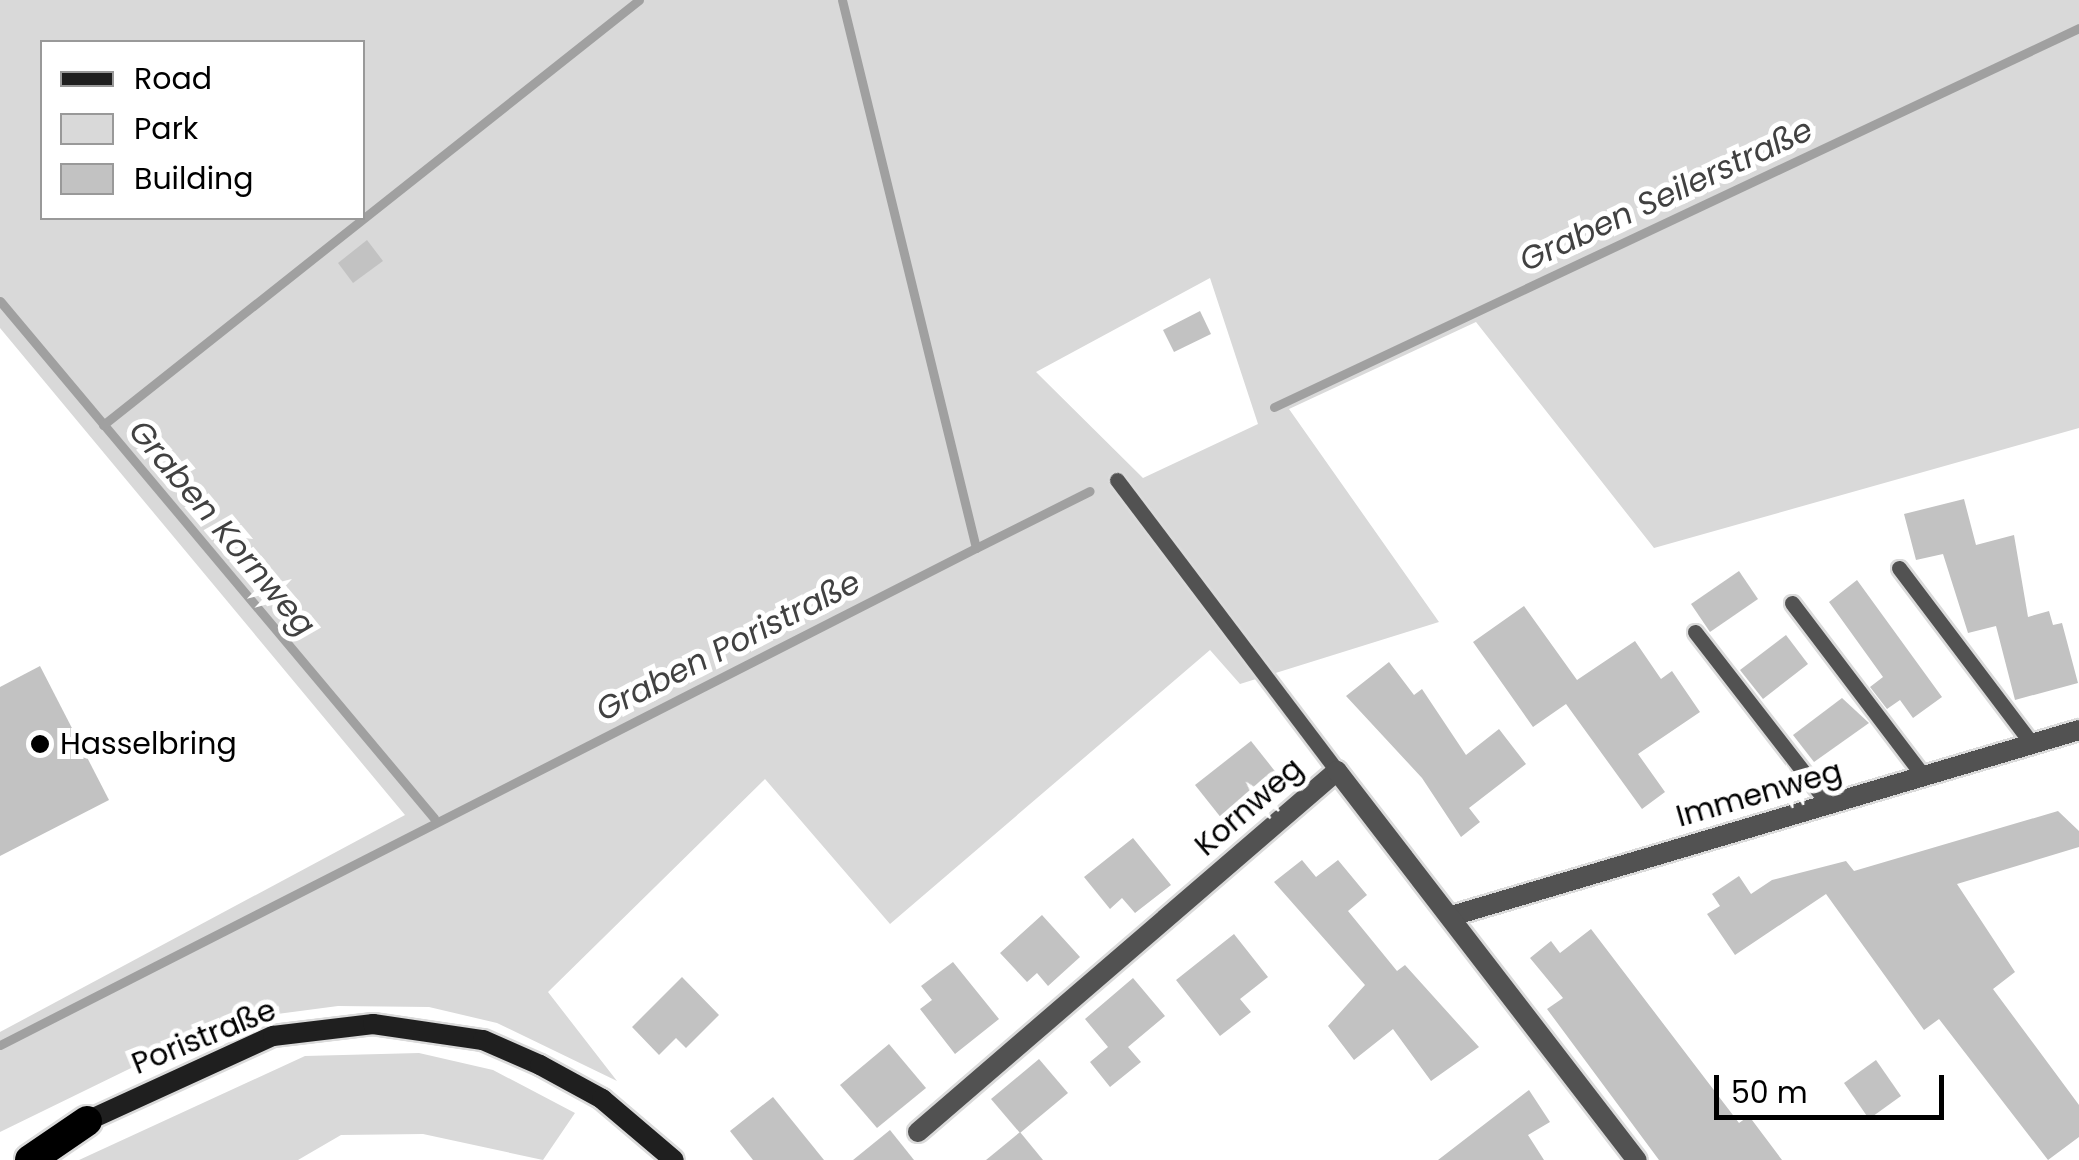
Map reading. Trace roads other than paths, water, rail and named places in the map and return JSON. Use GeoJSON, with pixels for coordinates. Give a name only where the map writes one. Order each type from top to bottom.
{"type":"FeatureCollection","features":[{"type":"Feature","properties":{"kind":"highway"},"geometry":{"type":"LineString","coordinates":[[30,1160],[87,1120]]}},
{"type":"Feature","properties":{"kind":"main road","name":"Poristraße"},"geometry":{"type":"LineString","coordinates":[[7,1160],[272,1036],[372,1024],[482,1040],[602,1099],[674,1160]]}},
{"type":"Feature","properties":{"kind":"street","name":"Immenweg"},"geometry":{"type":"LineString","coordinates":[[1455,916],[2079,730]]}},
{"type":"Feature","properties":{"kind":"street","name":"Kornweg"},"geometry":{"type":"LineString","coordinates":[[918,1132],[1337,771],[1455,916],[1637,1160]]}},
{"type":"Feature","properties":{"kind":"lane"},"geometry":{"type":"LineString","coordinates":[[1117,480],[1337,771]]}},
{"type":"Feature","properties":{"kind":"lane"},"geometry":{"type":"LineString","coordinates":[[1899,568],[2032,744]]}},
{"type":"Feature","properties":{"kind":"lane"},"geometry":{"type":"LineString","coordinates":[[1792,603],[1924,777]]}},
{"type":"Feature","properties":{"kind":"lane"},"geometry":{"type":"LineString","coordinates":[[1694,632],[1829,805]]}},
{"type":"Feature","properties":{"kind":"waterway","name":"Graben Kornweg"},"geometry":{"type":"LineString","coordinates":[[365,217],[639,0]]}},
{"type":"Feature","properties":{"kind":"waterway","name":"Graben Poristraße"},"geometry":{"type":"LineString","coordinates":[[0,1045],[976,548],[842,0]]}},
{"type":"Feature","properties":{"kind":"waterway","name":"Graben Seilerstraße"},"geometry":{"type":"LineString","coordinates":[[1274,407],[2079,28]]}},
{"type":"Feature","properties":{"kind":"waterway","name":"Graben Kornweg"},"geometry":{"type":"LineString","coordinates":[[103,425],[362,220]]}},
{"type":"Feature","properties":{"kind":"waterway","name":"Graben Kornweg"},"geometry":{"type":"LineString","coordinates":[[0,301],[434,818]]}},
{"type":"Feature","properties":{"kind":"waterway","name":"Graben Seilerstraße"},"geometry":{"type":"LineString","coordinates":[[976,548],[1090,491]]}},
{"type":"Feature","properties":{"kind":"place","name":"Hasselbring"},"geometry":{"type":"Point","coordinates":[40,744]}}]}
